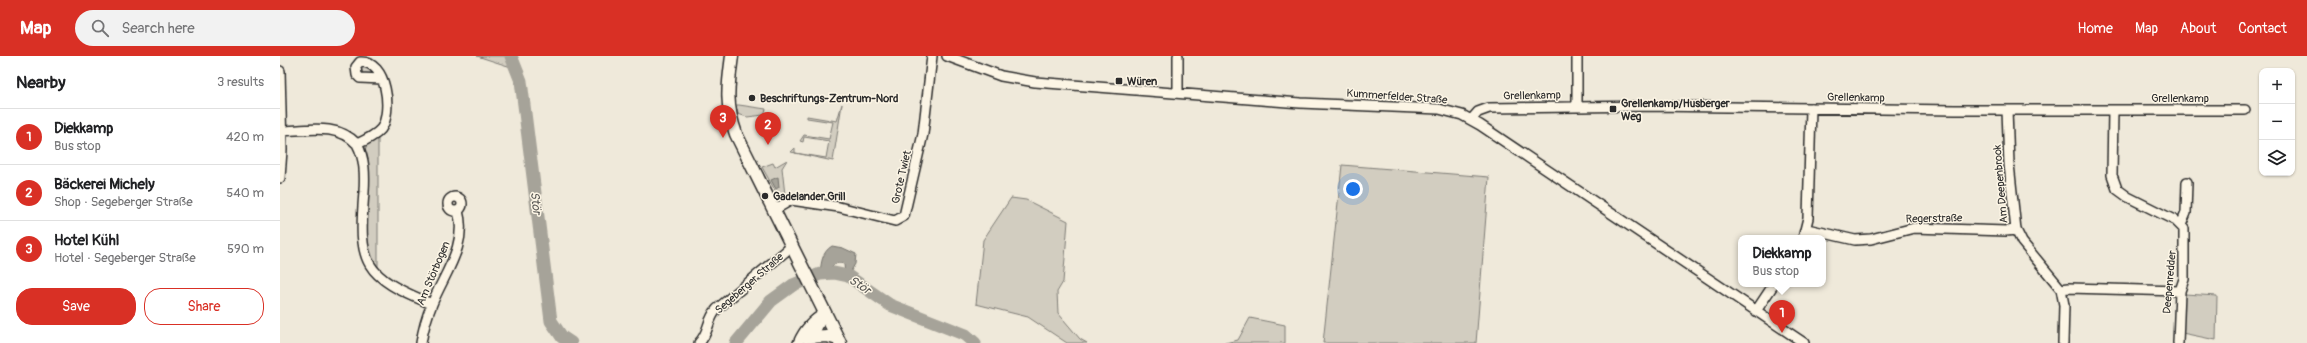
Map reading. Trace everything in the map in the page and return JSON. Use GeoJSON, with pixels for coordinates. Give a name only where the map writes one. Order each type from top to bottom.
{"type":"FeatureCollection","features":[{"type":"Feature","properties":{"kind":"main road","name":"Segeberger Straße"},"geometry":{"type":"LineString","coordinates":[[732,56],[727,96],[730,118],[839,341]]}},
{"type":"Feature","properties":{"kind":"main road"},"geometry":{"type":"LineString","coordinates":[[810,337],[827,336],[839,341]]}},
{"type":"Feature","properties":{"kind":"street","name":"Grote Twiet"},"geometry":{"type":"LineString","coordinates":[[774,210],[791,200],[839,207],[895,221],[904,216],[923,134],[932,56]]}},
{"type":"Feature","properties":{"kind":"street","name":"Kummerfelder Straße"},"geometry":{"type":"LineString","coordinates":[[947,56],[987,72],[1014,79],[1300,103],[1439,108],[1471,120],[1804,343]]}},
{"type":"Feature","properties":{"kind":"street"},"geometry":{"type":"LineString","coordinates":[[1178,56],[1178,93]]}},
{"type":"Feature","properties":{"kind":"street"},"geometry":{"type":"LineString","coordinates":[[1577,56],[1577,106]]}},
{"type":"Feature","properties":{"kind":"street"},"geometry":{"type":"LineString","coordinates":[[280,71],[282,131],[280,178]]}},
{"type":"Feature","properties":{"kind":"street"},"geometry":{"type":"LineString","coordinates":[[357,144],[377,133],[385,120],[387,95],[382,79]]}},
{"type":"Feature","properties":{"kind":"street","name":"Grellenkamp"},"geometry":{"type":"LineString","coordinates":[[1471,120],[1478,112],[1489,108],[1577,106],[2007,110],[2245,110]]}},
{"type":"Feature","properties":{"kind":"street"},"geometry":{"type":"LineString","coordinates":[[1805,234],[1811,108]]}},
{"type":"Feature","properties":{"kind":"street","name":"Am Deepenbrook"},"geometry":{"type":"LineString","coordinates":[[2007,110],[2009,164],[2016,230],[2022,242],[2061,289]]}},
{"type":"Feature","properties":{"kind":"street"},"geometry":{"type":"LineString","coordinates":[[2113,110],[2112,174],[2117,189],[2128,197],[2181,224]]}},
{"type":"Feature","properties":{"kind":"street"},"geometry":{"type":"LineString","coordinates":[[282,131],[329,129],[342,131],[357,144],[364,159],[365,180],[361,222],[363,252],[367,262],[373,272],[386,282],[432,304]]}},
{"type":"Feature","properties":{"kind":"street","name":"Deepenredder"},"geometry":{"type":"LineString","coordinates":[[2178,343],[2180,291],[2184,279],[2185,243],[2185,232],[2181,224],[2186,213],[2187,182]]}},
{"type":"Feature","properties":{"kind":"street","name":"Am Störbogen"},"geometry":{"type":"LineString","coordinates":[[421,343],[432,304],[453,259],[458,244],[461,226],[458,211]]}},
{"type":"Feature","properties":{"kind":"street","name":"Regerstraße"},"geometry":{"type":"LineString","coordinates":[[1826,237],[1855,240],[1871,239],[1914,228],[2016,230]]}},
{"type":"Feature","properties":{"kind":"street","name":"Segeberger Straße"},"geometry":{"type":"LineString","coordinates":[[700,343],[706,336],[709,318],[717,309],[792,246]]}},
{"type":"Feature","properties":{"kind":"street"},"geometry":{"type":"LineString","coordinates":[[1756,310],[1772,287]]}},
{"type":"Feature","properties":{"kind":"street"},"geometry":{"type":"LineString","coordinates":[[2063,343],[2064,305],[2061,289],[2180,291]]}},
{"type":"Feature","properties":{"kind":"street"},"geometry":{"type":"LineString","coordinates":[[798,343],[810,337],[825,313]]}},
{"type":"Feature","properties":{"kind":"street"},"geometry":{"type":"LineString","coordinates":[[798,343],[807,327],[816,318],[825,313]]}},
{"type":"Feature","properties":{"kind":"shaded area"},"geometry":{"type":"Polygon","coordinates":[[[477,56],[510,56],[511,67],[477,56]]]}},
{"type":"Feature","properties":{"kind":"shaded area"},"geometry":{"type":"Polygon","coordinates":[[[364,65],[376,73],[375,75],[366,76],[360,73],[359,69],[364,65]]]}},
{"type":"Feature","properties":{"kind":"shaded area"},"geometry":{"type":"Polygon","coordinates":[[[842,104],[833,161],[798,153],[826,158],[829,141],[804,137],[803,142],[800,141],[804,135],[829,139],[833,122],[807,118],[807,116],[837,121],[842,104]]]}},
{"type":"Feature","properties":{"kind":"shaded area"},"geometry":{"type":"Polygon","coordinates":[[[736,105],[766,109],[764,115],[747,117],[738,114],[736,105]]]}},
{"type":"Feature","properties":{"kind":"shaded area"},"geometry":{"type":"Polygon","coordinates":[[[376,138],[378,139],[378,267],[376,269],[367,251],[367,159],[365,150],[367,144],[376,138]]]}},
{"type":"Feature","properties":{"kind":"shaded area"},"geometry":{"type":"Polygon","coordinates":[[[787,160],[782,168],[785,195],[777,194],[762,167],[773,163],[775,167],[787,160]]]}},
{"type":"Feature","properties":{"kind":"shaded area"},"geometry":{"type":"Polygon","coordinates":[[[1342,165],[1489,177],[1476,343],[1323,343],[1342,165]]]}},
{"type":"Feature","properties":{"kind":"shaded area"},"geometry":{"type":"Polygon","coordinates":[[[778,177],[779,187],[776,189],[771,180],[778,177]]]}},
{"type":"Feature","properties":{"kind":"shaded area"},"geometry":{"type":"Polygon","coordinates":[[[1011,198],[1026,200],[1068,221],[1063,282],[1057,292],[1058,313],[1080,339],[1087,343],[1067,343],[1028,317],[976,304],[983,240],[1011,198]]]}},
{"type":"Feature","properties":{"kind":"shaded area"},"geometry":{"type":"Polygon","coordinates":[[[832,246],[843,248],[856,254],[855,264],[848,276],[845,275],[844,264],[841,263],[834,265],[827,274],[820,274],[824,255],[832,246]]]}},
{"type":"Feature","properties":{"kind":"shaded area"},"geometry":{"type":"Polygon","coordinates":[[[2185,294],[2217,296],[2216,340],[2182,333],[2185,294]]]}},
{"type":"Feature","properties":{"kind":"shaded area"},"geometry":{"type":"Polygon","coordinates":[[[1250,318],[1285,325],[1285,343],[1225,343],[1238,340],[1250,318]]]}},
{"type":"Feature","properties":{"kind":"waterway","name":"Stör"},"geometry":{"type":"LineString","coordinates":[[511,56],[521,81],[551,321],[562,337],[571,343]]}},
{"type":"Feature","properties":{"kind":"waterway","name":"Stör"},"geometry":{"type":"LineString","coordinates":[[736,343],[771,301],[793,285],[820,274],[834,273],[848,276],[890,305],[966,335],[975,343]]}},
{"type":"Feature","properties":{"kind":"place","name":"Würen"},"geometry":{"type":"Point","coordinates":[1119,81]}},
{"type":"Feature","properties":{"kind":"place","name":"Beschriftungs-Zentrum-Nord"},"geometry":{"type":"Point","coordinates":[752,98]}},
{"type":"Feature","properties":{"kind":"place","name":"Grellenkamp/Husberger Weg"},"geometry":{"type":"Point","coordinates":[1613,109]}},
{"type":"Feature","properties":{"kind":"place","name":"Hotel Kühl"},"geometry":{"type":"Point","coordinates":[723,138]}},
{"type":"Feature","properties":{"kind":"place","name":"Bäckerei Michely"},"geometry":{"type":"Point","coordinates":[768,145]}},
{"type":"Feature","properties":{"kind":"place","name":"Gadelander Grill"},"geometry":{"type":"Point","coordinates":[765,196]}},
{"type":"Feature","properties":{"kind":"place","name":"Diekkamp"},"geometry":{"type":"Point","coordinates":[1782,333]}}]}
